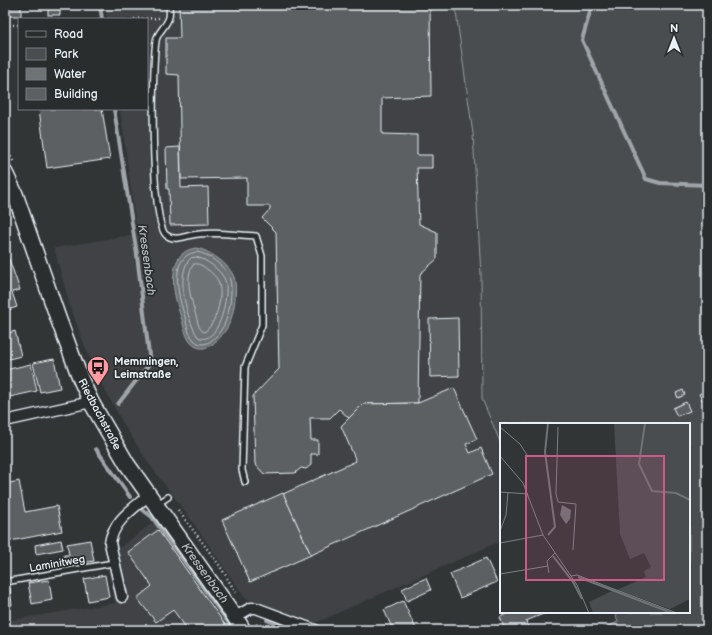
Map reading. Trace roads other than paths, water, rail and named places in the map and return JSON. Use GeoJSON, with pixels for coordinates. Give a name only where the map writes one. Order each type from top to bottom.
{"type":"FeatureCollection","features":[{"type":"Feature","properties":{"kind":"street","name":"Riedbachstraße"},"geometry":{"type":"LineString","coordinates":[[10,169],[10,194],[81,380],[91,402],[127,464],[157,499],[241,614],[243,630]]}},
{"type":"Feature","properties":{"kind":"street"},"geometry":{"type":"LineString","coordinates":[[5,420],[91,402]]}},
{"type":"Feature","properties":{"kind":"street"},"geometry":{"type":"LineString","coordinates":[[122,597],[113,563],[110,543],[111,536],[115,527],[124,517],[157,499]]}},
{"type":"Feature","properties":{"kind":"street"},"geometry":{"type":"LineString","coordinates":[[241,614],[251,608],[256,608],[315,630]]}},
{"type":"Feature","properties":{"kind":"lane"},"geometry":{"type":"LineString","coordinates":[[169,5],[169,18],[156,39],[153,80],[156,194],[162,230],[166,235],[178,238],[215,233],[256,236],[262,256],[262,325],[245,367],[242,470],[245,482]]}},
{"type":"Feature","properties":{"kind":"lane","name":"Laminitweg"},"geometry":{"type":"LineString","coordinates":[[5,582],[113,563]]}},
{"type":"Feature","properties":{"kind":"water"},"geometry":{"type":"Polygon","coordinates":[[[196,248],[218,258],[228,267],[234,277],[236,288],[232,317],[227,328],[212,345],[202,348],[196,347],[191,343],[186,335],[176,300],[174,285],[174,271],[179,257],[187,251],[196,248]]]}},
{"type":"Feature","properties":{"kind":"waterway","name":"Kressenbach"},"geometry":{"type":"LineString","coordinates":[[100,5],[102,18]]}},
{"type":"Feature","properties":{"kind":"waterway"},"geometry":{"type":"LineString","coordinates":[[592,5],[582,40],[646,179],[660,183],[707,185]]}},
{"type":"Feature","properties":{"kind":"waterway","name":"Kressenbach"},"geometry":{"type":"LineString","coordinates":[[114,110],[137,255],[150,363],[118,404]]}},
{"type":"Feature","properties":{"kind":"waterway","name":"Kressenbach"},"geometry":{"type":"LineString","coordinates":[[96,449],[130,497]]}},
{"type":"Feature","properties":{"kind":"waterway","name":"Kressenbach"},"geometry":{"type":"LineString","coordinates":[[143,510],[152,517],[234,630]]}},
{"type":"Feature","properties":{"kind":"waterway"},"geometry":{"type":"LineString","coordinates":[[267,620],[294,630]]}},
{"type":"Feature","properties":{"kind":"place","name":"Memmingen, Leimstraße"},"geometry":{"type":"Point","coordinates":[98,386]}}]}
